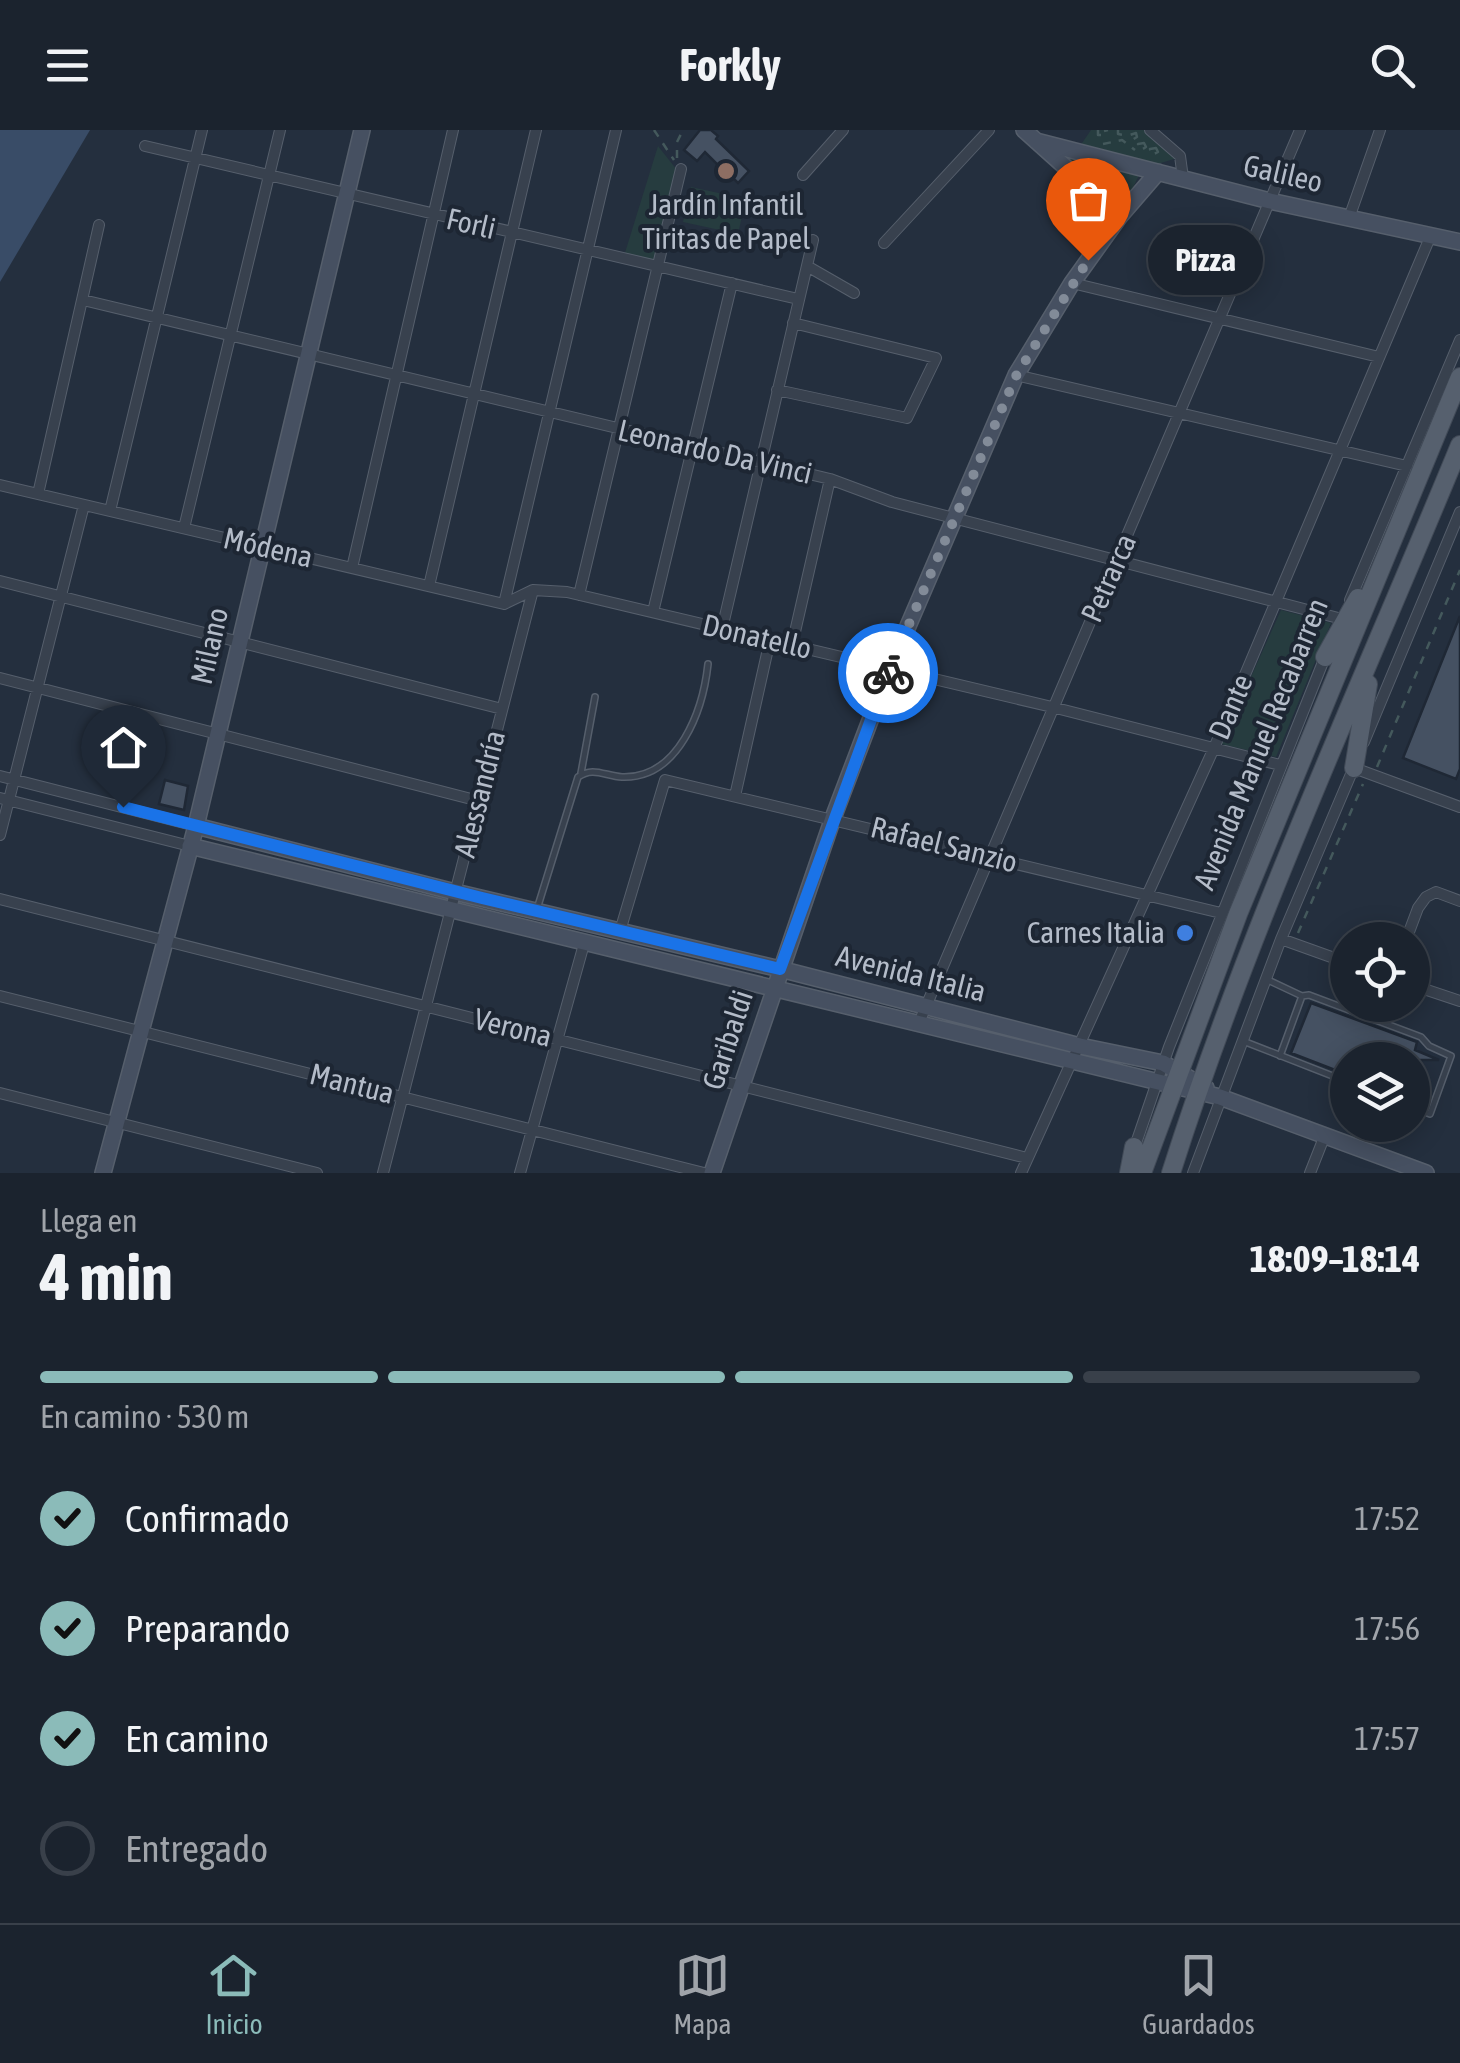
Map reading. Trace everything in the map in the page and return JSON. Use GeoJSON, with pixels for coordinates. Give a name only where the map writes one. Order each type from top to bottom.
{"type":"FeatureCollection","features":[{"type":"Feature","properties":{"kind":"main road","name":"Avenida Manuel Recabarren"},"geometry":{"type":"LineString","coordinates":[[1142,1173],[1167,1075],[1238,914],[1460,378]]}},
{"type":"Feature","properties":{"kind":"main road"},"geometry":{"type":"LineString","coordinates":[[1170,1173],[1259,926],[1460,445]]}},
{"type":"Feature","properties":{"kind":"main road"},"geometry":{"type":"LineString","coordinates":[[1325,658],[1398,528]]}},
{"type":"Feature","properties":{"kind":"main road"},"geometry":{"type":"LineString","coordinates":[[1354,768],[1374,652]]}},
{"type":"Feature","properties":{"kind":"main road"},"geometry":{"type":"LineString","coordinates":[[1127,1173],[1134,1147]]}},
{"type":"Feature","properties":{"kind":"street"},"geometry":{"type":"LineString","coordinates":[[110,511],[202,130]]}},
{"type":"Feature","properties":{"kind":"street"},"geometry":{"type":"LineString","coordinates":[[184,528],[280,130]]}},
{"type":"Feature","properties":{"kind":"street","name":"Milano"},"geometry":{"type":"LineString","coordinates":[[103,1173],[196,826],[362,130]]}},
{"type":"Feature","properties":{"kind":"street"},"geometry":{"type":"LineString","coordinates":[[352,568],[453,130]]}},
{"type":"Feature","properties":{"kind":"street"},"geometry":{"type":"LineString","coordinates":[[429,586],[536,130]]}},
{"type":"Feature","properties":{"kind":"street"},"geometry":{"type":"LineString","coordinates":[[504,604],[616,130]]}},
{"type":"Feature","properties":{"kind":"street"},"geometry":{"type":"LineString","coordinates":[[803,175],[843,130]]}},
{"type":"Feature","properties":{"kind":"street"},"geometry":{"type":"LineString","coordinates":[[884,243],[989,130]]}},
{"type":"Feature","properties":{"kind":"street"},"geometry":{"type":"LineString","coordinates":[[1150,130],[1180,156],[1183,178]]}},
{"type":"Feature","properties":{"kind":"street","name":"Petrarca"},"geometry":{"type":"LineString","coordinates":[[918,1024],[1300,130]]}},
{"type":"Feature","properties":{"kind":"street"},"geometry":{"type":"LineString","coordinates":[[1348,218],[1380,130]]}},
{"type":"Feature","properties":{"kind":"street","name":"Galileo"},"geometry":{"type":"LineString","coordinates":[[1030,135],[1270,200],[1460,242]]}},
{"type":"Feature","properties":{"kind":"street","name":"Galileo"},"geometry":{"type":"LineString","coordinates":[[1030,135],[1120,216]]}},
{"type":"Feature","properties":{"kind":"street","name":"Forli"},"geometry":{"type":"LineString","coordinates":[[145,146],[798,299]]}},
{"type":"Feature","properties":{"kind":"street"},"geometry":{"type":"LineString","coordinates":[[579,595],[681,169]]}},
{"type":"Feature","properties":{"kind":"street","name":"Garibaldi"},"geometry":{"type":"LineString","coordinates":[[712,1173],[833,818],[890,668],[1016,376],[1072,282],[1158,172]]}},
{"type":"Feature","properties":{"kind":"street"},"geometry":{"type":"LineString","coordinates":[[38,494],[99,225]]}},
{"type":"Feature","properties":{"kind":"street","name":"Dante"},"geometry":{"type":"LineString","coordinates":[[1021,1173],[1214,748],[1431,235]]}},
{"type":"Feature","properties":{"kind":"street"},"geometry":{"type":"LineString","coordinates":[[722,629],[813,240]]}},
{"type":"Feature","properties":{"kind":"street"},"geometry":{"type":"LineString","coordinates":[[806,266],[854,293]]}},
{"type":"Feature","properties":{"kind":"street"},"geometry":{"type":"LineString","coordinates":[[1072,282],[1379,357]]}},
{"type":"Feature","properties":{"kind":"street"},"geometry":{"type":"LineString","coordinates":[[653,612],[732,283]]}},
{"type":"Feature","properties":{"kind":"street","name":"Leonardo Da Vinci"},"geometry":{"type":"LineString","coordinates":[[83,300],[830,479],[892,502],[1342,619]]}},
{"type":"Feature","properties":{"kind":"street"},"geometry":{"type":"LineString","coordinates":[[777,390],[908,418],[936,358],[793,323]]}},
{"type":"Feature","properties":{"kind":"street","name":"Avenida Manuel Recabarren"},"geometry":{"type":"LineString","coordinates":[[1134,1147],[1167,1075],[1221,914],[1280,765],[1460,340]]}},
{"type":"Feature","properties":{"kind":"street"},"geometry":{"type":"LineString","coordinates":[[1016,376],[1407,466]]}},
{"type":"Feature","properties":{"kind":"street"},"geometry":{"type":"LineString","coordinates":[[792,645],[830,479]]}},
{"type":"Feature","properties":{"kind":"street","name":"Módena"},"geometry":{"type":"LineString","coordinates":[[0,485],[504,604]]}},
{"type":"Feature","properties":{"kind":"street"},"geometry":{"type":"LineString","coordinates":[[0,836],[4,799],[14,779],[84,505]]}},
{"type":"Feature","properties":{"kind":"street"},"geometry":{"type":"LineString","coordinates":[[1193,1173],[1281,939],[1459,517]]}},
{"type":"Feature","properties":{"kind":"street"},"geometry":{"type":"LineString","coordinates":[[0,580],[502,709]]}},
{"type":"Feature","properties":{"kind":"street"},"geometry":{"type":"LineString","coordinates":[[504,604],[533,590]]}},
{"type":"Feature","properties":{"kind":"street","name":"Donatello"},"geometry":{"type":"LineString","coordinates":[[533,590],[579,595],[653,612],[1214,748]]}},
{"type":"Feature","properties":{"kind":"street","name":"Alessandría"},"geometry":{"type":"LineString","coordinates":[[383,1173],[533,590]]}},
{"type":"Feature","properties":{"kind":"street"},"geometry":{"type":"LineString","coordinates":[[735,796],[770,640]]}},
{"type":"Feature","properties":{"kind":"street"},"geometry":{"type":"LineString","coordinates":[[0,678],[478,801]]}},
{"type":"Feature","properties":{"kind":"street"},"geometry":{"type":"LineString","coordinates":[[1214,748],[1280,765]]}},
{"type":"Feature","properties":{"kind":"street"},"geometry":{"type":"LineString","coordinates":[[1354,768],[1460,807]]}},
{"type":"Feature","properties":{"kind":"street","name":"Avenida Italia"},"geometry":{"type":"LineString","coordinates":[[0,776],[455,892],[924,1005],[1077,1054]]}},
{"type":"Feature","properties":{"kind":"street","name":"Rafael Sanzio"},"geometry":{"type":"LineString","coordinates":[[620,932],[665,780],[1221,914]]}},
{"type":"Feature","properties":{"kind":"street","name":"Avenida Italia"},"geometry":{"type":"LineString","coordinates":[[4,799],[773,990],[1167,1075],[1426,1173]]}},
{"type":"Feature","properties":{"kind":"street"},"geometry":{"type":"LineString","coordinates":[[1414,922],[1426,897],[1436,892],[1460,901]]}},
{"type":"Feature","properties":{"kind":"street","name":"Verona"},"geometry":{"type":"LineString","coordinates":[[0,899],[1027,1158]]}},
{"type":"Feature","properties":{"kind":"street"},"geometry":{"type":"LineString","coordinates":[[1281,939],[1330,957]]}},
{"type":"Feature","properties":{"kind":"street"},"geometry":{"type":"LineString","coordinates":[[520,1173],[584,944]]}},
{"type":"Feature","properties":{"kind":"street"},"geometry":{"type":"LineString","coordinates":[[1430,991],[1460,1002]]}},
{"type":"Feature","properties":{"kind":"street","name":"Mantua"},"geometry":{"type":"LineString","coordinates":[[0,996],[704,1173]]}},
{"type":"Feature","properties":{"kind":"street"},"geometry":{"type":"LineString","coordinates":[[0,1092],[317,1173]]}},
{"type":"Feature","properties":{"kind":"street"},"geometry":{"type":"LineString","coordinates":[[1310,1173],[1325,1135]]}},
{"type":"Feature","properties":{"kind":"lane"},"geometry":{"type":"LineString","coordinates":[[581,774],[590,771],[631,776],[664,764],[694,720],[708,664]]}},
{"type":"Feature","properties":{"kind":"lane"},"geometry":{"type":"LineString","coordinates":[[536,912],[574,785],[581,774],[595,697]]}},
{"type":"Feature","properties":{"kind":"lane"},"geometry":{"type":"LineString","coordinates":[[1266,979],[1302,996],[1309,995],[1421,1037],[1425,1042]]}},
{"type":"Feature","properties":{"kind":"lane"},"geometry":{"type":"LineString","coordinates":[[1280,1056],[1302,996]]}},
{"type":"Feature","properties":{"kind":"lane"},"geometry":{"type":"LineString","coordinates":[[1242,1040],[1330,1075]]}},
{"type":"Feature","properties":{"kind":"lane"},"geometry":{"type":"LineString","coordinates":[[1430,1046],[1451,1056],[1430,1114]]}},
{"type":"Feature","properties":{"kind":"path"},"geometry":{"type":"LineString","coordinates":[[654,130],[681,169]]}},
{"type":"Feature","properties":{"kind":"path"},"geometry":{"type":"LineString","coordinates":[[681,169],[676,148],[682,130]]}},
{"type":"Feature","properties":{"kind":"path"},"geometry":{"type":"LineString","coordinates":[[1098,130],[1099,136],[1111,130]]}},
{"type":"Feature","properties":{"kind":"path"},"geometry":{"type":"LineString","coordinates":[[1111,130],[1122,136],[1125,130]]}},
{"type":"Feature","properties":{"kind":"path"},"geometry":{"type":"LineString","coordinates":[[1111,130],[1114,140]]}},
{"type":"Feature","properties":{"kind":"path"},"geometry":{"type":"LineString","coordinates":[[1098,148],[1114,140],[1131,142],[1138,158]]}},
{"type":"Feature","properties":{"kind":"path"},"geometry":{"type":"LineString","coordinates":[[1099,167],[1124,174]]}},
{"type":"Feature","properties":{"kind":"path"},"geometry":{"type":"LineString","coordinates":[[1116,178],[1119,197]]}},
{"type":"Feature","properties":{"kind":"path"},"geometry":{"type":"LineString","coordinates":[[1112,194],[1119,197],[1129,192]]}},
{"type":"Feature","properties":{"kind":"path"},"geometry":{"type":"LineString","coordinates":[[1294,944],[1357,793],[1374,775],[1460,570]]}},
{"type":"Feature","properties":{"kind":"green space"},"geometry":{"type":"Polygon","coordinates":[[[1091,130],[1144,130],[1175,154],[1174,159],[1154,165],[1080,146],[1091,130]]]}},
{"type":"Feature","properties":{"kind":"green space"},"geometry":{"type":"Polygon","coordinates":[[[658,146],[677,170],[655,263],[624,256],[658,146]]]}},
{"type":"Feature","properties":{"kind":"green space"},"geometry":{"type":"Polygon","coordinates":[[[1062,156],[1139,175],[1130,194],[1116,200],[1061,161],[1062,156]]]}},
{"type":"Feature","properties":{"kind":"green space"},"geometry":{"type":"Polygon","coordinates":[[[691,187],[746,199],[738,234],[683,222],[691,187]]]}},
{"type":"Feature","properties":{"kind":"green space"},"geometry":{"type":"Polygon","coordinates":[[[1281,610],[1331,623],[1276,757],[1221,744],[1281,610]]]}},
{"type":"Feature","properties":{"kind":"water"},"geometry":{"type":"Polygon","coordinates":[[[0,130],[90,130],[0,282],[0,130]]]}},
{"type":"Feature","properties":{"kind":"building"},"geometry":{"type":"Polygon","coordinates":[[[700,130],[711,130],[749,171],[738,183],[730,175],[724,180],[716,173],[721,168],[705,152],[697,161],[684,150],[700,130]]]}},
{"type":"Feature","properties":{"kind":"building"},"geometry":{"type":"Polygon","coordinates":[[[1460,616],[1460,769],[1456,779],[1403,758],[1460,616]]]}},
{"type":"Feature","properties":{"kind":"building"},"geometry":{"type":"Polygon","coordinates":[[[165,780],[188,786],[184,810],[159,804],[165,780]]]}},
{"type":"Feature","properties":{"kind":"building"},"geometry":{"type":"Polygon","coordinates":[[[1311,1003],[1330,1010],[1330,1022],[1363,1022],[1417,1042],[1330,1042],[1330,1068],[1291,1053],[1311,1003]]]}},
{"type":"Feature","properties":{"kind":"way so far"},"geometry":{"type":"LineString","coordinates":[[888,673],[1016,376],[1088,260]]}},
{"type":"Feature","properties":{"kind":"place","name":"Jardín Infantil Tiritas de Papel"},"geometry":{"type":"Point","coordinates":[726,171]}},
{"type":"Feature","properties":{"kind":"place","name":"Pizza"},"geometry":{"type":"Point","coordinates":[1088,260]}},
{"type":"Feature","properties":{"kind":"place","name":"Carnes Italia"},"geometry":{"type":"Point","coordinates":[1185,933]}},
{"type":"Feature","properties":{"kind":"route"},"geometry":{"type":"LineString","coordinates":[[123,807],[780,969],[888,673]]}}]}
